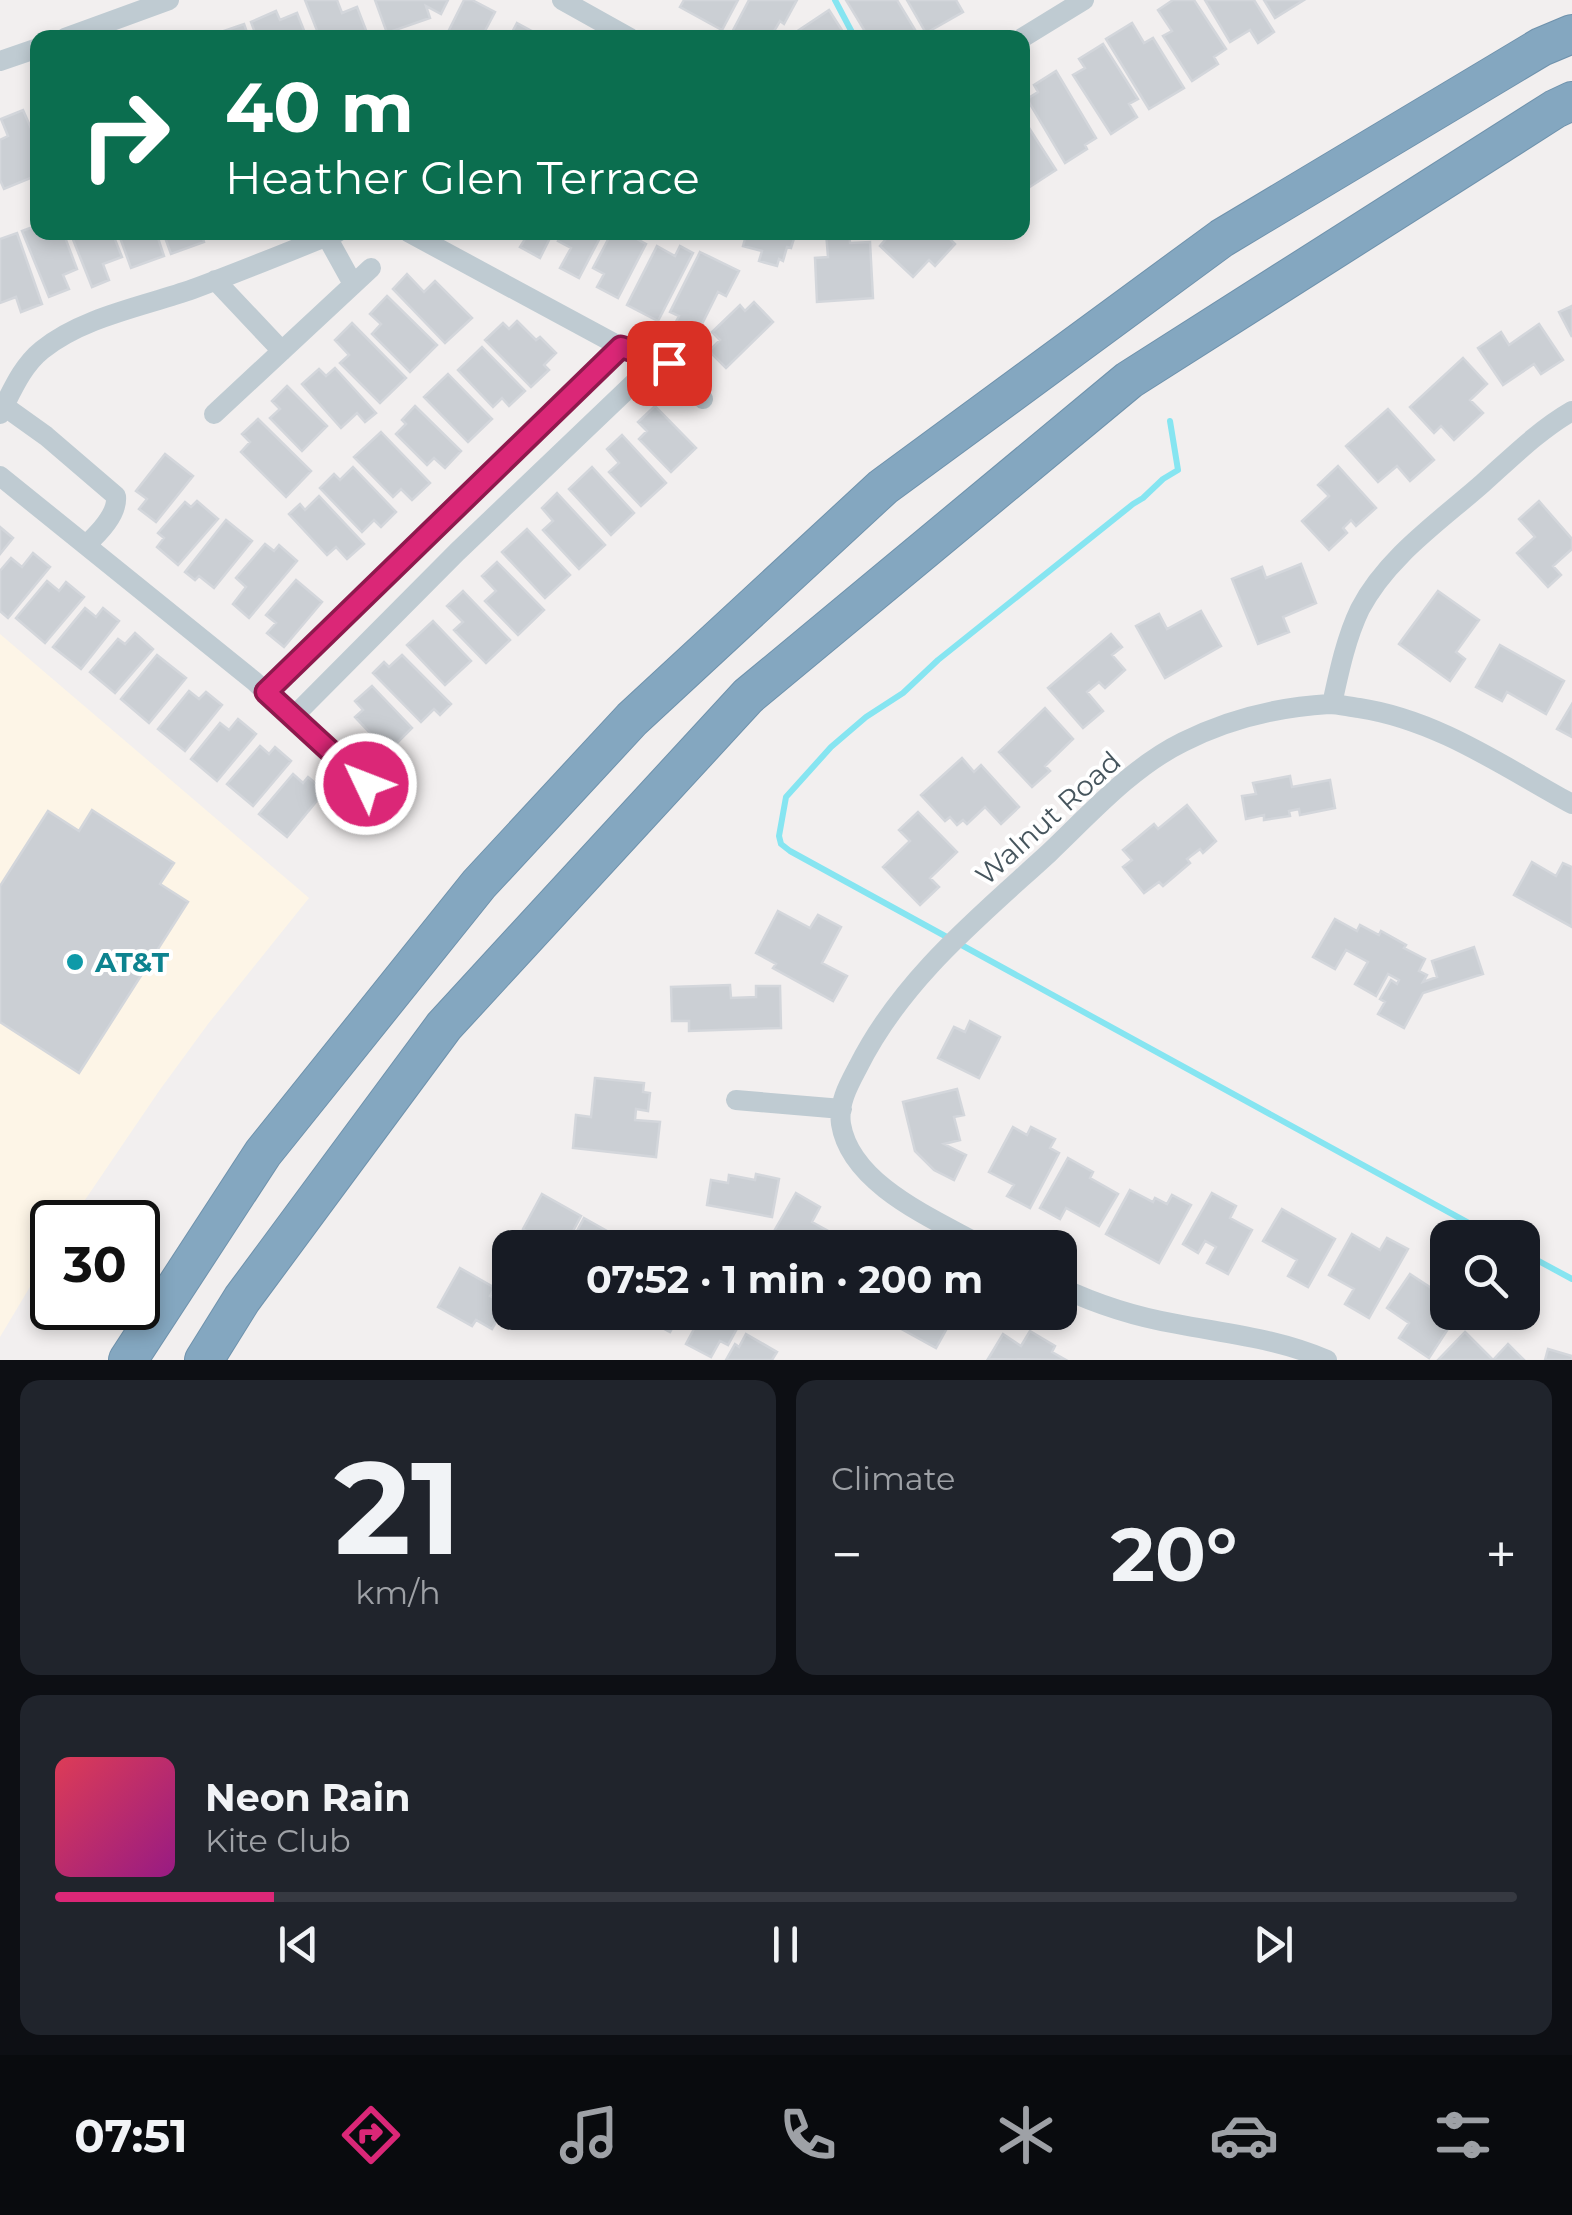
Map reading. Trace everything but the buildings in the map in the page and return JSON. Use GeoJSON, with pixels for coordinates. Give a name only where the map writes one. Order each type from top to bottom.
{"type":"FeatureCollection","features":[{"type":"Feature","properties":{"kind":"highway"},"geometry":{"type":"LineString","coordinates":[[128,1360],[263,1153],[479,884],[632,719],[883,487],[1222,238],[1542,48],[1572,34]]}},
{"type":"Feature","properties":{"kind":"highway"},"geometry":{"type":"LineString","coordinates":[[204,1360],[242,1300],[444,1026],[748,696],[1129,380],[1572,101]]}},
{"type":"Feature","properties":{"kind":"street"},"geometry":{"type":"LineString","coordinates":[[87,30],[169,0]]}},
{"type":"Feature","properties":{"kind":"street"},"geometry":{"type":"LineString","coordinates":[[562,0],[616,30]]}},
{"type":"Feature","properties":{"kind":"street"},"geometry":{"type":"LineString","coordinates":[[1030,33],[1084,0]]}},
{"type":"Feature","properties":{"kind":"street"},"geometry":{"type":"LineString","coordinates":[[0,61],[30,51]]}},
{"type":"Feature","properties":{"kind":"street"},"geometry":{"type":"LineString","coordinates":[[86,545],[113,512],[116,496],[46,436],[2,410],[20,376],[54,340],[90,323],[320,240]]}},
{"type":"Feature","properties":{"kind":"street"},"geometry":{"type":"LineString","coordinates":[[335,240],[354,284]]}},
{"type":"Feature","properties":{"kind":"street"},"geometry":{"type":"LineString","coordinates":[[423,240],[621,347],[669,363],[703,399]]}},
{"type":"Feature","properties":{"kind":"street"},"geometry":{"type":"LineString","coordinates":[[214,414],[371,268]]}},
{"type":"Feature","properties":{"kind":"street"},"geometry":{"type":"LineString","coordinates":[[215,280],[282,351]]}},
{"type":"Feature","properties":{"kind":"street"},"geometry":{"type":"LineString","coordinates":[[266,692],[621,347]]}},
{"type":"Feature","properties":{"kind":"street"},"geometry":{"type":"LineString","coordinates":[[293,716],[658,360]]}},
{"type":"Feature","properties":{"kind":"street"},"geometry":{"type":"LineString","coordinates":[[1332,704],[1358,612],[1382,575],[1537,436],[1572,411]]}},
{"type":"Feature","properties":{"kind":"street"},"geometry":{"type":"LineString","coordinates":[[0,476],[266,692],[366,784]]}},
{"type":"Feature","properties":{"kind":"street","name":"Walnut Road"},"geometry":{"type":"LineString","coordinates":[[842,1110],[848,1086],[863,1056],[928,966],[1128,780],[1181,743],[1244,717],[1332,704],[1373,710],[1430,726],[1572,804]]}},
{"type":"Feature","properties":{"kind":"street"},"geometry":{"type":"LineString","coordinates":[[736,1100],[842,1110],[841,1127],[848,1144],[873,1179],[955,1230]]}},
{"type":"Feature","properties":{"kind":"street"},"geometry":{"type":"LineString","coordinates":[[1077,1294],[1110,1309],[1262,1338],[1327,1360]]}},
{"type":"Feature","properties":{"kind":"shaded area"},"geometry":{"type":"Polygon","coordinates":[[[0,634],[309,898],[208,1024],[85,1200],[30,1200],[30,1287],[0,1337],[0,634]]]}},
{"type":"Feature","properties":{"kind":"waterway"},"geometry":{"type":"LineString","coordinates":[[835,0],[851,30]]}},
{"type":"Feature","properties":{"kind":"waterway"},"geometry":{"type":"LineString","coordinates":[[1170,421],[1178,470],[831,747],[786,797],[781,844],[1463,1220]]}},
{"type":"Feature","properties":{"kind":"waterway"},"geometry":{"type":"LineString","coordinates":[[1540,1262],[1572,1279]]}},
{"type":"Feature","properties":{"kind":"place","name":"AT&T"},"geometry":{"type":"Point","coordinates":[75,962]}},
{"type":"Feature","properties":{"kind":"route"},"geometry":{"type":"LineString","coordinates":[[366,784],[266,692],[621,347],[669,363]]}}]}
